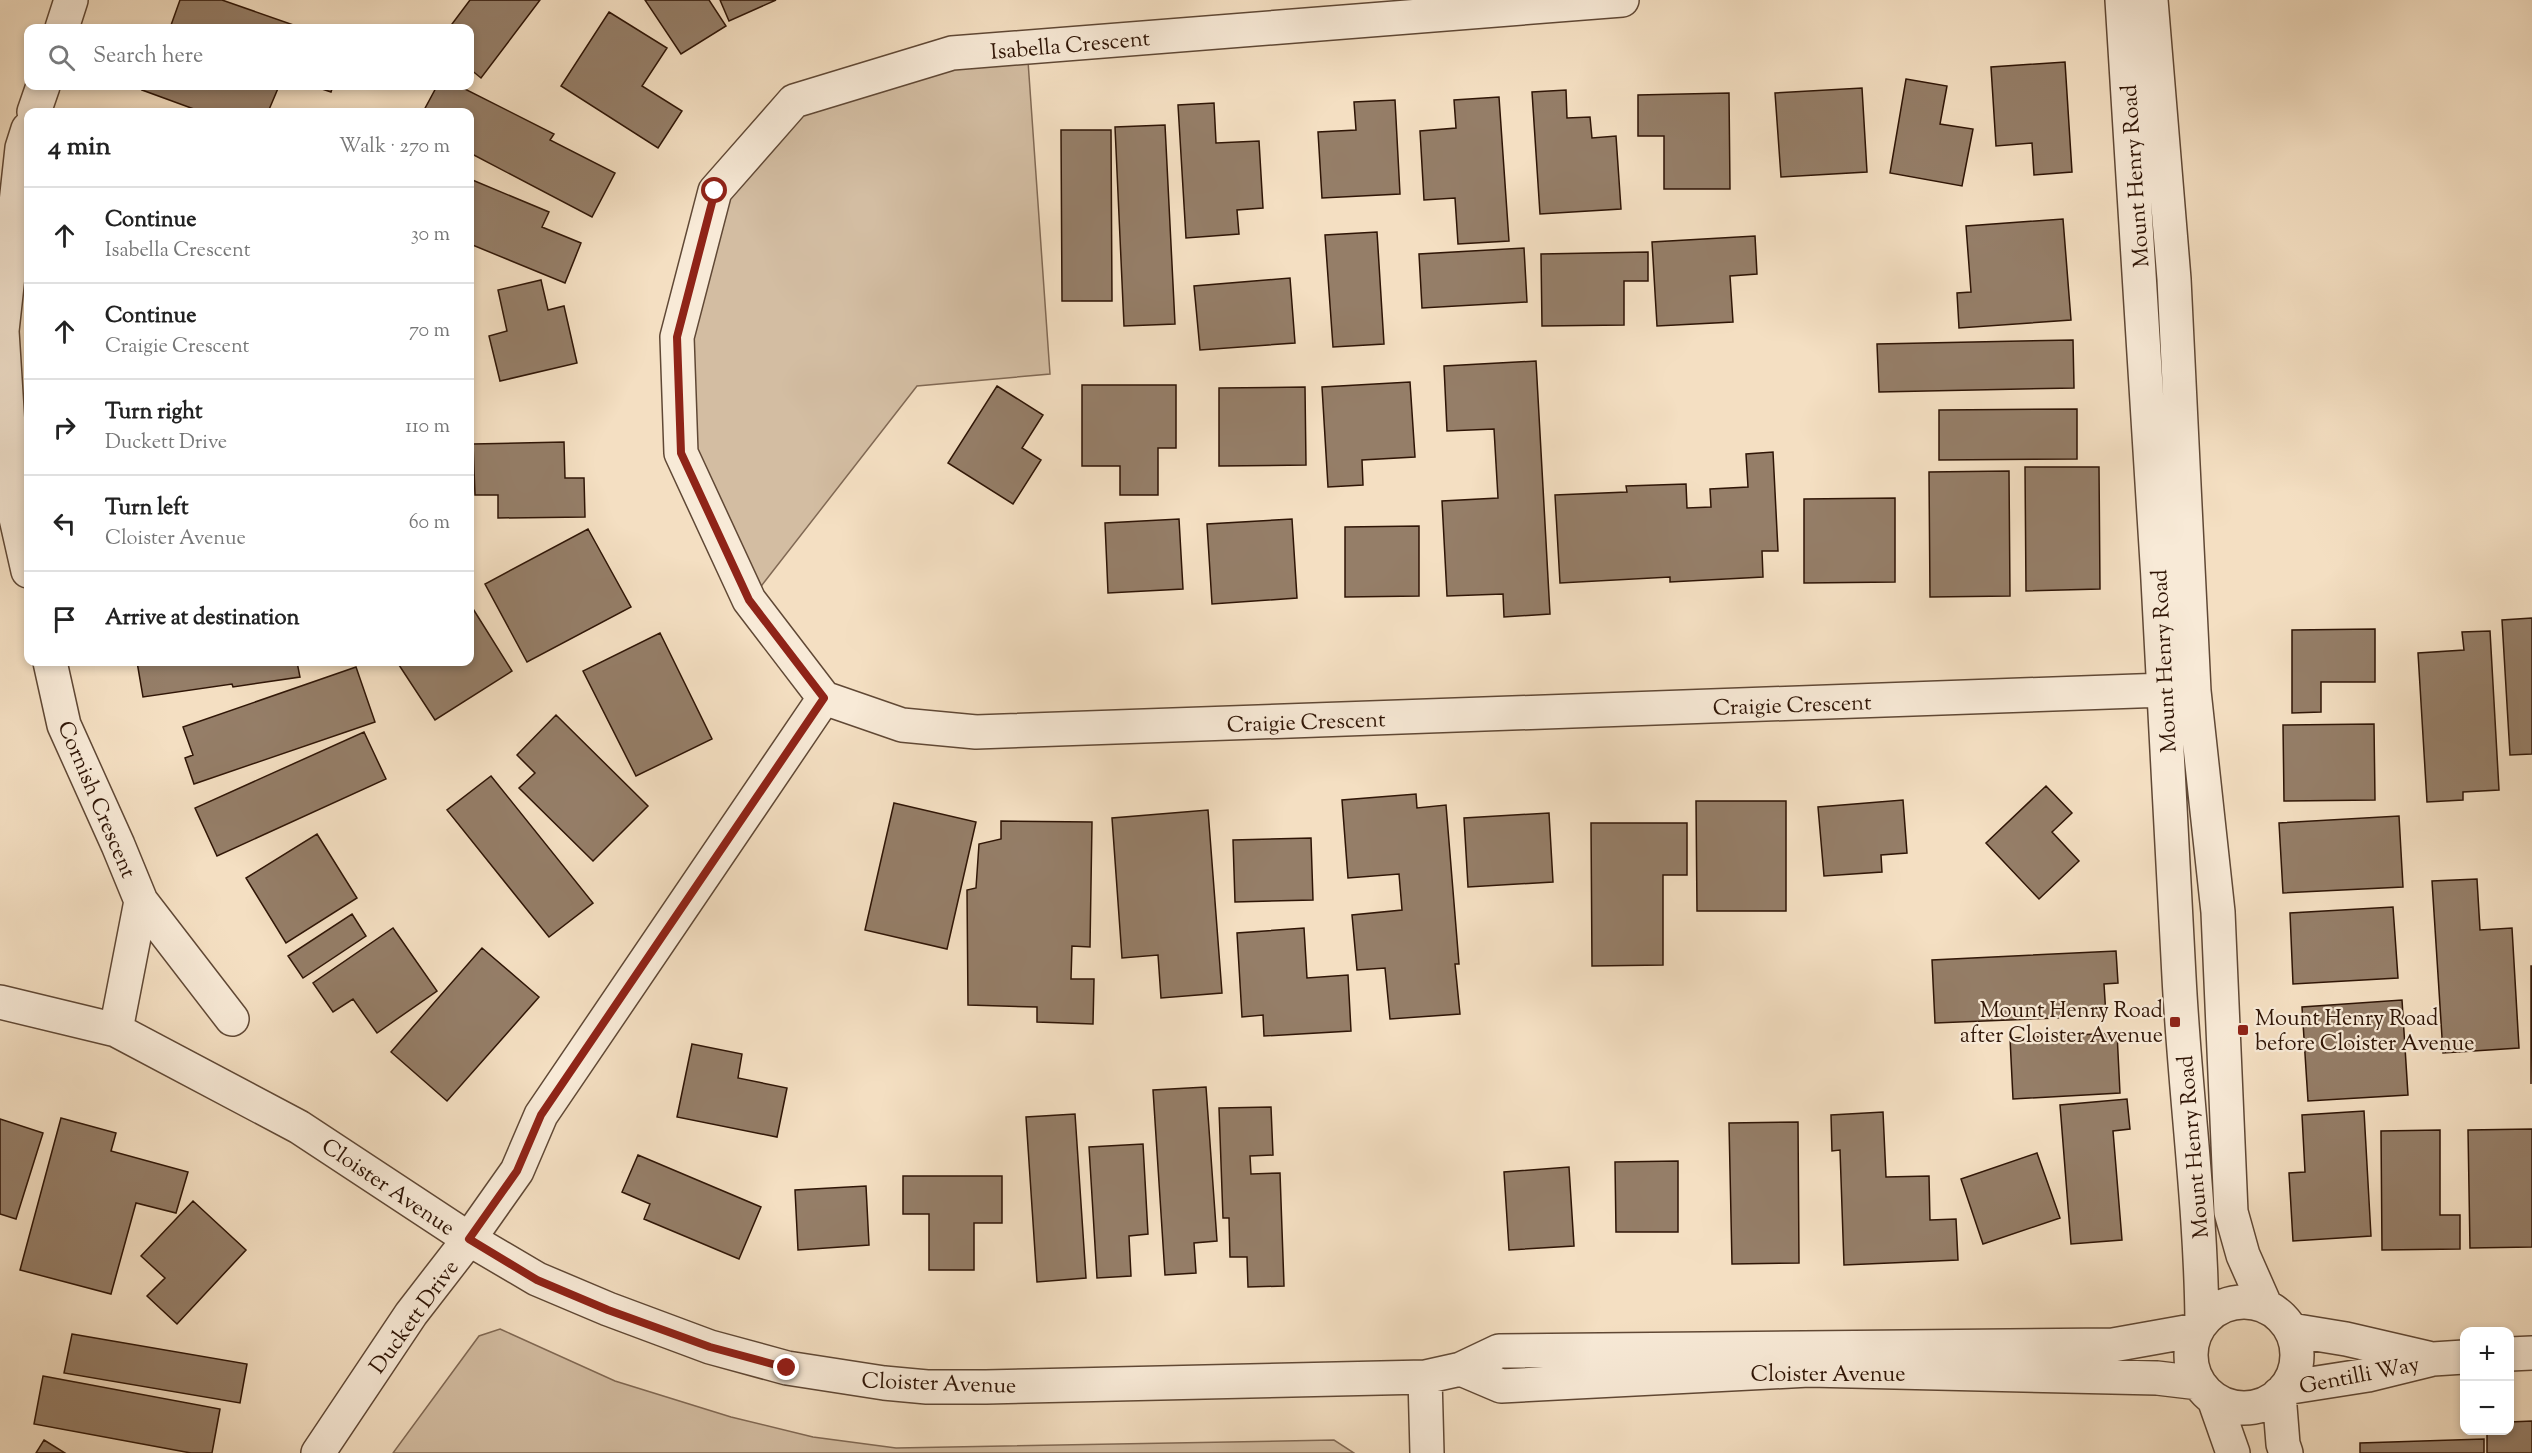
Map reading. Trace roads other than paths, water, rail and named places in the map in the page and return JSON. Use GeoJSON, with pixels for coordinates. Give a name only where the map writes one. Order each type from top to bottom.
{"type":"FeatureCollection","features":[{"type":"Feature","properties":{"kind":"street"},"geometry":{"type":"LineString","coordinates":[[63,24],[71,0]]}},
{"type":"Feature","properties":{"kind":"street","name":"Isabella Crescent"},"geometry":{"type":"LineString","coordinates":[[824,698],[749,600],[681,453],[677,337],[715,191],[794,101],[952,53],[1622,0]]}},
{"type":"Feature","properties":{"kind":"street","name":"Mount Henry Road"},"geometry":{"type":"LineString","coordinates":[[2122,0],[2180,690],[2218,912],[2230,1212],[2243,1255],[2266,1307]]}},
{"type":"Feature","properties":{"kind":"street","name":"Mount Henry Road"},"geometry":{"type":"LineString","coordinates":[[2151,0],[2174,279],[2182,1028],[2201,1252],[2199,1326]]}},
{"type":"Feature","properties":{"kind":"street"},"geometry":{"type":"LineString","coordinates":[[35,108],[42,90]]}},
{"type":"Feature","properties":{"kind":"street"},"geometry":{"type":"LineString","coordinates":[[17,142],[2,332],[13,505],[24,553]]}},
{"type":"Feature","properties":{"kind":"street","name":"Cornish Crescent"},"geometry":{"type":"LineString","coordinates":[[51,666],[64,725],[141,901],[232,1019]]}},
{"type":"Feature","properties":{"kind":"street","name":"Craigie Crescent"},"geometry":{"type":"LineString","coordinates":[[824,698],[902,725],[976,732],[2180,690]]}},
{"type":"Feature","properties":{"kind":"street","name":"Duckett Drive"},"geometry":{"type":"LineString","coordinates":[[318,1453],[411,1314],[469,1239],[517,1171],[541,1115],[824,698]]}},
{"type":"Feature","properties":{"kind":"street","name":"Cornish Crescent"},"geometry":{"type":"LineString","coordinates":[[116,1030],[141,901]]}},
{"type":"Feature","properties":{"kind":"street","name":"Cloister Avenue"},"geometry":{"type":"LineString","coordinates":[[0,1002],[116,1030],[299,1126],[469,1239],[537,1280],[710,1347],[754,1359],[850,1379],[927,1387],[974,1387],[1425,1377],[1461,1369],[1499,1351],[2113,1344],[2199,1326]]}},
{"type":"Feature","properties":{"kind":"street"},"geometry":{"type":"LineString","coordinates":[[2207,1391],[2236,1407],[2248,1407],[2270,1401],[2282,1391],[2294,1373],[2297,1355],[2291,1330],[2280,1316],[2266,1307],[2248,1302],[2231,1303],[2215,1310],[2199,1326],[2191,1356],[2194,1375],[2207,1391],[2233,1453]]}},
{"type":"Feature","properties":{"kind":"street","name":"Gentilli Way"},"geometry":{"type":"LineString","coordinates":[[2291,1330],[2449,1358]]}},
{"type":"Feature","properties":{"kind":"street"},"geometry":{"type":"LineString","coordinates":[[2514,1354],[2532,1353]]}},
{"type":"Feature","properties":{"kind":"street","name":"Gentilli Way"},"geometry":{"type":"LineString","coordinates":[[2282,1391],[2449,1358]]}},
{"type":"Feature","properties":{"kind":"street","name":"Cloister Avenue"},"geometry":{"type":"LineString","coordinates":[[1461,1369],[1501,1386],[1809,1370],[2157,1378],[2207,1391]]}},
{"type":"Feature","properties":{"kind":"street"},"geometry":{"type":"LineString","coordinates":[[1425,1377],[1427,1453]]}},
{"type":"Feature","properties":{"kind":"street"},"geometry":{"type":"LineString","coordinates":[[2282,1391],[2283,1444],[2286,1453]]}},
{"type":"Feature","properties":{"kind":"place","name":"Mount Henry Road after Cloister Avenue"},"geometry":{"type":"Point","coordinates":[2175,1022]}},
{"type":"Feature","properties":{"kind":"place","name":"Mount Henry Road before Cloister Avenue"},"geometry":{"type":"Point","coordinates":[2243,1030]}}]}
